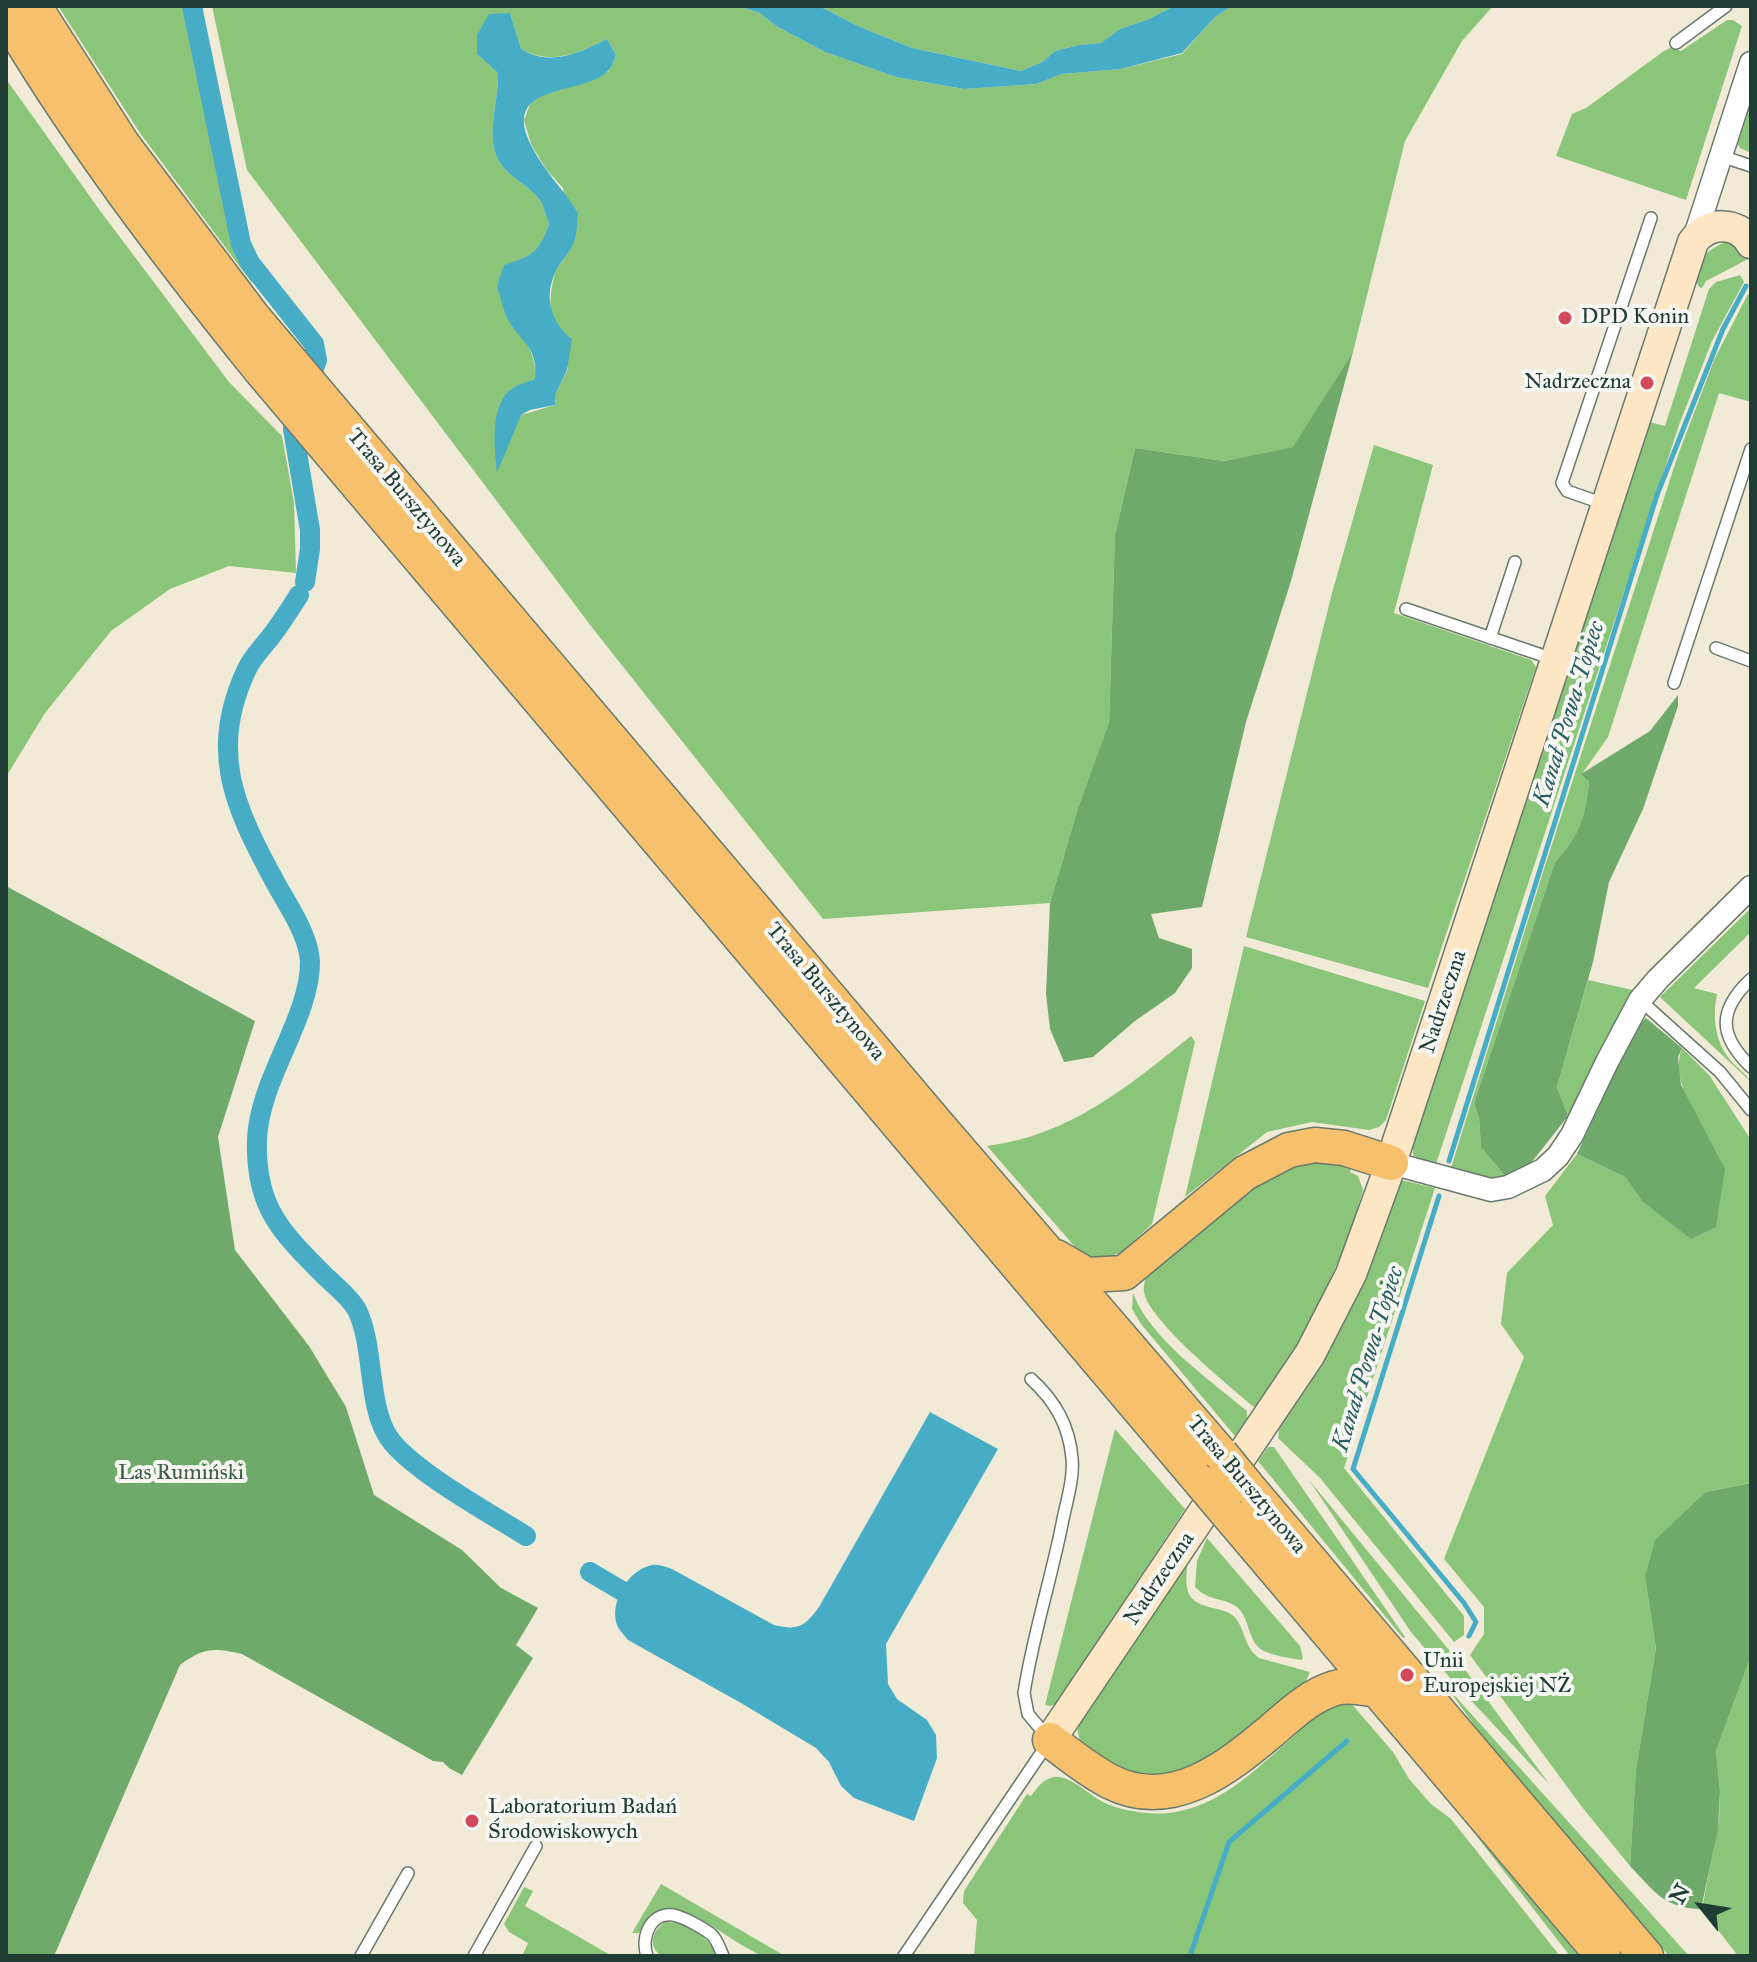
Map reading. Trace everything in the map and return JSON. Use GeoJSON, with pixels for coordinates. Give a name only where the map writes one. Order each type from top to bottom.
{"type":"FeatureCollection","features":[{"type":"Feature","properties":{"kind":"main road","name":"Trasa Bursztynowa"},"geometry":{"type":"LineString","coordinates":[[34,6],[123,145],[253,317],[924,1131],[1201,1482],[1603,1956]]}},
{"type":"Feature","properties":{"kind":"main road","name":"Trasa Bursztynowa"},"geometry":{"type":"LineString","coordinates":[[6,15],[83,135],[197,291],[924,1131],[1046,1251],[1646,1956]]}},
{"type":"Feature","properties":{"kind":"main road"},"geometry":{"type":"LineString","coordinates":[[1046,1251],[1087,1275],[1124,1273],[1245,1173],[1289,1150],[1315,1145],[1344,1148],[1391,1163]]}},
{"type":"Feature","properties":{"kind":"main road"},"geometry":{"type":"LineString","coordinates":[[1124,1273],[1122,1309],[1137,1357]]}},
{"type":"Feature","properties":{"kind":"main road"},"geometry":{"type":"LineString","coordinates":[[1311,1613],[1322,1656],[1322,1670],[1311,1698]]}},
{"type":"Feature","properties":{"kind":"main road"},"geometry":{"type":"LineString","coordinates":[[1050,1740],[1111,1783],[1148,1792],[1180,1789],[1211,1777],[1241,1757],[1311,1698],[1337,1687],[1378,1690]]}},
{"type":"Feature","properties":{"kind":"street","name":"Nadrzeczna"},"geometry":{"type":"LineString","coordinates":[[1050,1740],[1315,1347],[1360,1253],[1751,63]]}},
{"type":"Feature","properties":{"kind":"street"},"geometry":{"type":"LineString","coordinates":[[1693,242],[1710,228],[1731,227],[1748,232]]}},
{"type":"Feature","properties":{"kind":"street"},"geometry":{"type":"LineString","coordinates":[[1391,1163],[1491,1190],[1508,1187],[1543,1170],[1558,1156],[1572,1135],[1640,1000],[1751,887]]}},
{"type":"Feature","properties":{"kind":"lane"},"geometry":{"type":"LineString","coordinates":[[1676,43],[1726,6]]}},
{"type":"Feature","properties":{"kind":"lane"},"geometry":{"type":"LineString","coordinates":[[1721,156],[1751,166]]}},
{"type":"Feature","properties":{"kind":"lane"},"geometry":{"type":"LineString","coordinates":[[1607,505],[1567,491],[1562,483],[1651,218]]}},
{"type":"Feature","properties":{"kind":"lane"},"geometry":{"type":"LineString","coordinates":[[1674,683],[1751,449]]}},
{"type":"Feature","properties":{"kind":"lane"},"geometry":{"type":"LineString","coordinates":[[1490,638],[1515,562]]}},
{"type":"Feature","properties":{"kind":"lane"},"geometry":{"type":"LineString","coordinates":[[1406,609],[1556,660]]}},
{"type":"Feature","properties":{"kind":"lane"},"geometry":{"type":"LineString","coordinates":[[1716,648],[1751,661]]}},
{"type":"Feature","properties":{"kind":"lane"},"geometry":{"type":"LineString","coordinates":[[1751,979],[1732,1002],[1726,1016],[1727,1036],[1735,1052],[1751,1067]]}},
{"type":"Feature","properties":{"kind":"lane"},"geometry":{"type":"LineString","coordinates":[[1640,1000],[1720,1072],[1751,1110]]}},
{"type":"Feature","properties":{"kind":"lane"},"geometry":{"type":"LineString","coordinates":[[904,1956],[1050,1740],[1028,1714],[1024,1693],[1072,1463],[1059,1412],[1046,1392],[1031,1379]]}},
{"type":"Feature","properties":{"kind":"lane"},"geometry":{"type":"LineString","coordinates":[[474,1956],[536,1846]]}},
{"type":"Feature","properties":{"kind":"lane"},"geometry":{"type":"LineString","coordinates":[[361,1956],[408,1873]]}},
{"type":"Feature","properties":{"kind":"lane"},"geometry":{"type":"LineString","coordinates":[[647,1956],[645,1934],[653,1921],[665,1916],[676,1916],[713,1935],[723,1956]]}},
{"type":"Feature","properties":{"kind":"green space"},"geometry":{"type":"Polygon","coordinates":[[[58,6],[184,6],[230,223],[251,271],[252,283],[140,133],[58,6]]]}},
{"type":"Feature","properties":{"kind":"green space"},"geometry":{"type":"Polygon","coordinates":[[[212,6],[737,6],[760,13],[776,26],[825,52],[896,77],[964,89],[1036,84],[1062,74],[1121,69],[1182,54],[1215,17],[1232,6],[1493,6],[1462,41],[1405,141],[1353,352],[1294,447],[1224,461],[1135,448],[1115,535],[1109,722],[1078,808],[1050,903],[823,919],[594,630],[247,170],[212,6]],[[510,13],[477,54],[498,73],[493,126],[496,155],[504,168],[540,200],[549,224],[533,252],[505,265],[512,327],[527,344],[534,363],[535,379],[511,389],[521,415],[555,405],[556,393],[568,369],[559,329],[550,312],[555,272],[572,247],[563,188],[546,169],[531,144],[524,120],[530,104],[543,94],[591,80],[609,71],[616,55],[607,39],[565,56],[543,57],[521,49],[510,13]]]}},
{"type":"Feature","properties":{"kind":"green space"},"geometry":{"type":"Polygon","coordinates":[[[819,6],[1174,6],[1120,29],[1101,43],[1055,51],[1042,62],[1021,71],[912,48],[819,6]]]}},
{"type":"Feature","properties":{"kind":"green space"},"geometry":{"type":"Polygon","coordinates":[[[1727,20],[1742,26],[1686,200],[1556,156],[1572,114],[1586,108],[1664,51],[1672,47],[1681,51],[1727,20]]]}},
{"type":"Feature","properties":{"kind":"green space"},"geometry":{"type":"Polygon","coordinates":[[[6,79],[229,382],[282,436],[294,503],[296,573],[229,566],[170,589],[111,631],[45,713],[6,777],[6,79]]]}},
{"type":"Feature","properties":{"kind":"green space"},"geometry":{"type":"Polygon","coordinates":[[[1751,96],[1751,153],[1740,148],[1735,140],[1751,96]]]}},
{"type":"Feature","properties":{"kind":"green space"},"geometry":{"type":"Polygon","coordinates":[[[1726,242],[1740,247],[1748,259],[1699,287],[1694,277],[1702,259],[1709,251],[1726,242]]]}},
{"type":"Feature","properties":{"kind":"green space"},"geometry":{"type":"Polygon","coordinates":[[[1740,275],[1744,282],[1712,341],[1679,425],[1436,1164],[1421,1160],[1413,1155],[1413,1139],[1645,421],[1665,426],[1709,289],[1716,282],[1740,275]]]}},
{"type":"Feature","properties":{"kind":"green space"},"geometry":{"type":"Polygon","coordinates":[[[1748,294],[1751,299],[1751,402],[1719,393],[1608,737],[1582,774],[1589,782],[1583,816],[1576,834],[1555,862],[1474,1103],[1479,1118],[1481,1147],[1508,1180],[1502,1184],[1450,1171],[1677,458],[1714,360],[1748,294]]]}},
{"type":"Feature","properties":{"kind":"green space"},"geometry":{"type":"Polygon","coordinates":[[[1353,352],[1291,581],[1246,722],[1202,907],[1151,914],[1159,938],[1192,949],[1192,968],[1175,993],[1135,1021],[1093,1057],[1064,1062],[1050,1029],[1046,994],[1050,903],[1078,808],[1109,722],[1115,535],[1135,448],[1224,461],[1293,447],[1353,352]]]}},
{"type":"Feature","properties":{"kind":"green space"},"geometry":{"type":"Polygon","coordinates":[[[1374,445],[1433,465],[1394,613],[1531,660],[1536,667],[1428,988],[1246,937],[1332,593],[1374,445]]]}},
{"type":"Feature","properties":{"kind":"green space"},"geometry":{"type":"Polygon","coordinates":[[[1678,695],[1678,706],[1643,809],[1609,882],[1593,962],[1557,1087],[1568,1116],[1527,1168],[1508,1180],[1481,1147],[1479,1118],[1474,1103],[1555,862],[1576,834],[1583,816],[1589,782],[1581,774],[1650,731],[1678,695]]]}},
{"type":"Feature","properties":{"kind":"green space","name":"Las Rumiński"},"geometry":{"type":"Polygon","coordinates":[[[6,886],[255,1021],[218,1137],[235,1250],[309,1346],[346,1407],[374,1495],[462,1550],[501,1588],[538,1608],[516,1645],[533,1658],[462,1775],[242,1654],[210,1650],[180,1665],[54,1956],[6,1956],[6,886]]]}},
{"type":"Feature","properties":{"kind":"green space"},"geometry":{"type":"Polygon","coordinates":[[[1751,908],[1751,932],[1694,988],[1717,994],[1715,1021],[1722,1048],[1751,1082],[1660,997],[1751,908]]]}},
{"type":"Feature","properties":{"kind":"green space"},"geometry":{"type":"Polygon","coordinates":[[[1244,946],[1425,1001],[1386,1120],[1379,1127],[1369,1130],[1312,1122],[1267,1132],[1185,1197],[1244,946]]]}},
{"type":"Feature","properties":{"kind":"green space"},"geometry":{"type":"Polygon","coordinates":[[[1588,980],[1637,991],[1621,1013],[1568,1116],[1557,1087],[1588,980]]]}},
{"type":"Feature","properties":{"kind":"green space"},"geometry":{"type":"Polygon","coordinates":[[[1646,1018],[1682,1048],[1678,1057],[1681,1085],[1725,1169],[1716,1227],[1691,1239],[1642,1201],[1625,1177],[1577,1154],[1634,1031],[1646,1018]]]}},
{"type":"Feature","properties":{"kind":"green space"},"geometry":{"type":"Polygon","coordinates":[[[1191,1036],[1195,1042],[1152,1224],[1121,1253],[1096,1260],[1083,1256],[987,1146],[1017,1140],[1072,1120],[1120,1090],[1191,1036]]]}},
{"type":"Feature","properties":{"kind":"green space"},"geometry":{"type":"Polygon","coordinates":[[[1682,1048],[1709,1075],[1751,1140],[1751,1483],[1706,1492],[1645,1577],[1656,1648],[1636,1769],[1630,1866],[1582,1807],[1470,1655],[1484,1634],[1484,1607],[1444,1559],[1524,1357],[1501,1324],[1507,1273],[1553,1225],[1545,1196],[1577,1154],[1625,1177],[1642,1201],[1725,1169],[1685,1094],[1680,1078],[1682,1048]]]}},
{"type":"Feature","properties":{"kind":"green space"},"geometry":{"type":"Polygon","coordinates":[[[1322,1161],[1352,1166],[1350,1172],[1358,1176],[1363,1190],[1350,1235],[1318,1307],[1296,1347],[1255,1408],[1159,1318],[1144,1291],[1146,1273],[1264,1178],[1303,1163],[1322,1161]]]}},
{"type":"Feature","properties":{"kind":"green space"},"geometry":{"type":"Polygon","coordinates":[[[1401,1180],[1435,1188],[1344,1468],[1464,1616],[1464,1635],[1454,1642],[1320,1478],[1278,1438],[1280,1422],[1401,1180]]]}},
{"type":"Feature","properties":{"kind":"green space"},"geometry":{"type":"Polygon","coordinates":[[[1133,1293],[1141,1310],[1167,1342],[1247,1411],[1247,1419],[1235,1436],[1141,1324],[1132,1309],[1133,1293]]]}},
{"type":"Feature","properties":{"kind":"green space"},"geometry":{"type":"Polygon","coordinates":[[[1115,1429],[1185,1509],[1057,1703],[1045,1705],[1115,1429]]]}},
{"type":"Feature","properties":{"kind":"green space"},"geometry":{"type":"Polygon","coordinates":[[[1268,1447],[1274,1447],[1405,1637],[1258,1461],[1268,1447]]]}},
{"type":"Feature","properties":{"kind":"green space"},"geometry":{"type":"Polygon","coordinates":[[[1309,1480],[1463,1667],[1550,1785],[1411,1632],[1309,1480]]]}},
{"type":"Feature","properties":{"kind":"green space"},"geometry":{"type":"Polygon","coordinates":[[[1751,1483],[1751,1656],[1716,1751],[1720,1791],[1718,1829],[1701,1909],[1688,1908],[1661,1897],[1630,1866],[1636,1769],[1656,1648],[1645,1577],[1655,1540],[1706,1492],[1751,1483]]]}},
{"type":"Feature","properties":{"kind":"green space"},"geometry":{"type":"Polygon","coordinates":[[[1207,1538],[1300,1646],[1301,1660],[1258,1647],[1239,1609],[1205,1595],[1195,1587],[1197,1561],[1207,1538]]]}},
{"type":"Feature","properties":{"kind":"green space"},"geometry":{"type":"Polygon","coordinates":[[[1188,1555],[1187,1587],[1195,1601],[1232,1615],[1251,1650],[1259,1658],[1310,1672],[1305,1683],[1260,1722],[1211,1757],[1185,1769],[1159,1775],[1131,1772],[1102,1759],[1087,1748],[1078,1734],[1078,1721],[1188,1555]]]}},
{"type":"Feature","properties":{"kind":"green space"},"geometry":{"type":"Polygon","coordinates":[[[1751,1656],[1751,1956],[1738,1956],[1702,1909],[1719,1820],[1716,1751],[1751,1656]]]}},
{"type":"Feature","properties":{"kind":"green space"},"geometry":{"type":"Polygon","coordinates":[[[1446,1686],[1689,1956],[1669,1956],[1520,1788],[1446,1686]]]}},
{"type":"Feature","properties":{"kind":"green space"},"geometry":{"type":"Polygon","coordinates":[[[1350,1702],[1393,1752],[1409,1779],[1431,1804],[1451,1819],[1560,1956],[974,1956],[977,1920],[963,1903],[964,1891],[1027,1794],[1031,1796],[1043,1782],[1054,1777],[1066,1779],[1103,1802],[1127,1810],[1169,1813],[1187,1809],[1221,1795],[1319,1715],[1350,1702]]]}},
{"type":"Feature","properties":{"kind":"green space"},"geometry":{"type":"Polygon","coordinates":[[[1461,1816],[1467,1821],[1585,1956],[1570,1956],[1461,1816]]]}},
{"type":"Feature","properties":{"kind":"green space"},"geometry":{"type":"Polygon","coordinates":[[[661,1884],[785,1956],[761,1955],[714,1927],[680,1912],[664,1911],[651,1917],[639,1933],[632,1933],[661,1884]]]}},
{"type":"Feature","properties":{"kind":"green space"},"geometry":{"type":"Polygon","coordinates":[[[524,1887],[533,1891],[525,1906],[612,1956],[522,1956],[528,1943],[509,1932],[504,1924],[524,1887]]]}},
{"type":"Feature","properties":{"kind":"green space"},"geometry":{"type":"Polygon","coordinates":[[[665,1922],[681,1924],[696,1932],[718,1956],[661,1956],[654,1947],[653,1938],[665,1922]]]}},
{"type":"Feature","properties":{"kind":"water"},"geometry":{"type":"Polygon","coordinates":[[[737,6],[819,6],[912,48],[1021,71],[1042,62],[1055,51],[1101,43],[1120,29],[1174,6],[1232,6],[1215,17],[1182,53],[1121,69],[1062,74],[1036,84],[964,89],[896,77],[825,52],[776,26],[760,13],[737,6]]]}},
{"type":"Feature","properties":{"kind":"water"},"geometry":{"type":"Polygon","coordinates":[[[510,13],[521,49],[532,54],[564,56],[607,39],[616,55],[609,70],[596,79],[548,94],[534,101],[526,111],[524,126],[532,147],[578,213],[573,245],[556,271],[550,290],[554,317],[572,339],[567,370],[556,393],[555,405],[521,415],[497,473],[495,429],[499,407],[510,390],[535,379],[535,362],[531,351],[508,319],[497,286],[504,265],[533,252],[549,224],[540,200],[504,168],[494,146],[498,73],[477,54],[477,35],[489,14],[510,13]]]}},
{"type":"Feature","properties":{"kind":"water"},"geometry":{"type":"Polygon","coordinates":[[[930,1412],[998,1449],[886,1644],[888,1684],[897,1699],[927,1720],[936,1735],[937,1758],[914,1821],[854,1798],[841,1786],[829,1762],[816,1748],[628,1640],[618,1627],[615,1616],[619,1597],[629,1579],[644,1567],[655,1565],[672,1569],[774,1625],[796,1627],[805,1623],[819,1607],[930,1412]]]}},
{"type":"Feature","properties":{"kind":"waterway"},"geometry":{"type":"LineString","coordinates":[[192,6],[241,244],[250,263],[314,344],[317,360],[293,429],[310,530],[305,582]]}},
{"type":"Feature","properties":{"kind":"waterway","name":"Kanał Powa-Topiec"},"geometry":{"type":"LineString","coordinates":[[1449,1161],[1657,495],[1723,329],[1746,286]]}},
{"type":"Feature","properties":{"kind":"waterway"},"geometry":{"type":"LineString","coordinates":[[299,595],[249,665],[235,698],[229,726],[228,752],[238,802],[247,827],[306,941],[310,962],[302,1005],[266,1094],[260,1117],[257,1140],[260,1183],[273,1216],[283,1230],[357,1310],[363,1325],[377,1410],[389,1438],[433,1477],[526,1536]]}},
{"type":"Feature","properties":{"kind":"waterway","name":"Kanał Powa-Topiec"},"geometry":{"type":"LineString","coordinates":[[1439,1196],[1353,1469],[1464,1603],[1476,1622],[1469,1636]]}},
{"type":"Feature","properties":{"kind":"waterway"},"geometry":{"type":"LineString","coordinates":[[590,1572],[622,1591]]}},
{"type":"Feature","properties":{"kind":"waterway","name":"Kanał Powa-Topiec"},"geometry":{"type":"LineString","coordinates":[[1190,1956],[1229,1842],[1347,1741]]}},
{"type":"Feature","properties":{"kind":"place","name":"DPD Konin"},"geometry":{"type":"Point","coordinates":[1565,318]}},
{"type":"Feature","properties":{"kind":"place","name":"Nadrzeczna"},"geometry":{"type":"Point","coordinates":[1647,383]}},
{"type":"Feature","properties":{"kind":"place","name":"Unii Europejskiej NŻ"},"geometry":{"type":"Point","coordinates":[1407,1675]}},
{"type":"Feature","properties":{"kind":"place","name":"Laboratorium Badań Środowiskowych"},"geometry":{"type":"Point","coordinates":[472,1821]}}]}
